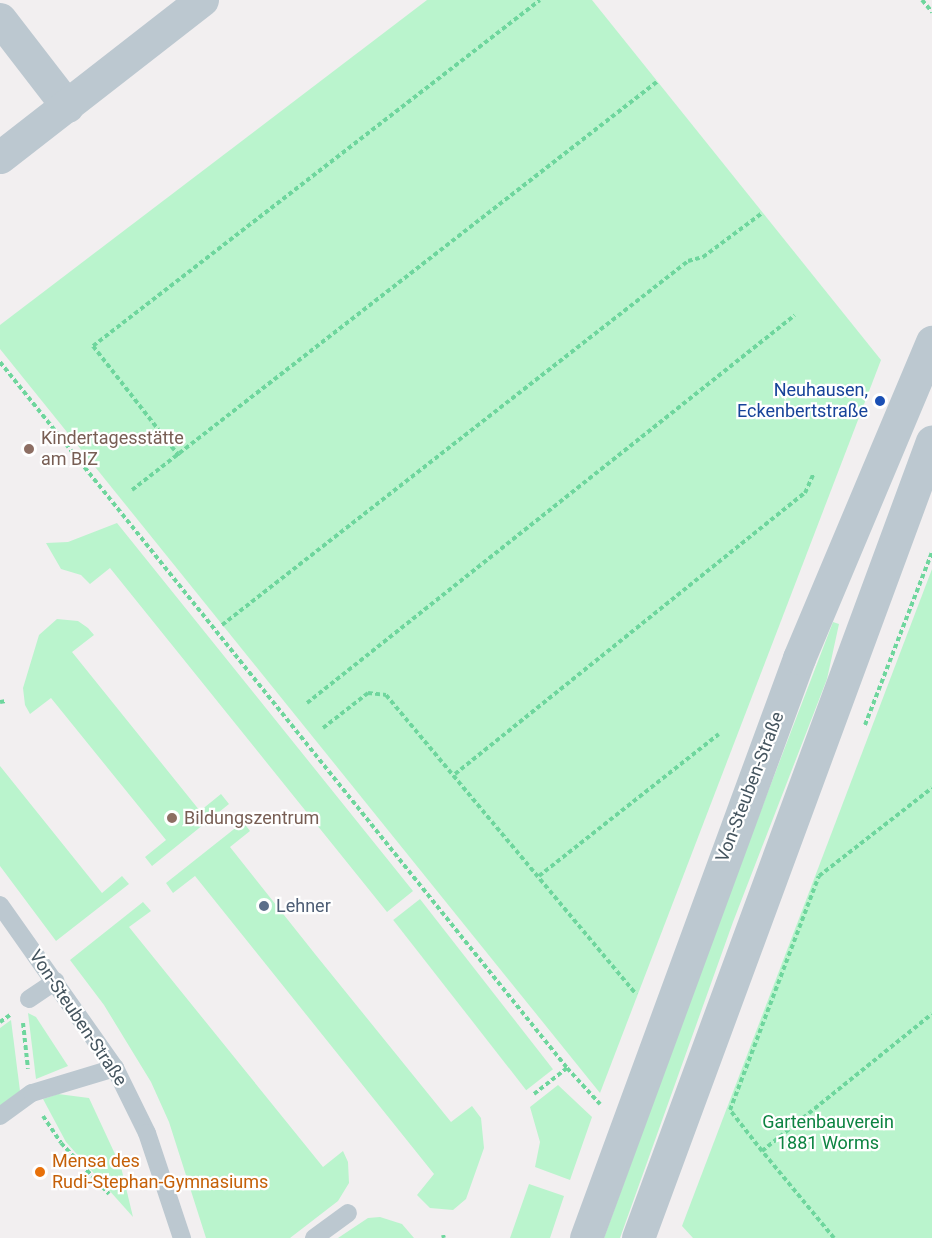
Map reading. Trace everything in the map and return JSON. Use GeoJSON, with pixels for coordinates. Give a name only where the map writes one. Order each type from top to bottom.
{"type":"FeatureCollection","features":[{"type":"Feature","properties":{"kind":"street"},"geometry":{"type":"LineString","coordinates":[[0,158],[202,0]]}},
{"type":"Feature","properties":{"kind":"street"},"geometry":{"type":"LineString","coordinates":[[0,19],[67,106]]}},
{"type":"Feature","properties":{"kind":"street","name":"Von-Steuben-Straße"},"geometry":{"type":"LineString","coordinates":[[586,1238],[625,1126],[799,658],[932,342]]}},
{"type":"Feature","properties":{"kind":"street"},"geometry":{"type":"LineString","coordinates":[[638,1238],[932,441]]}},
{"type":"Feature","properties":{"kind":"lane","name":"Von-Steuben-Straße"},"geometry":{"type":"LineString","coordinates":[[0,905],[56,981],[115,1068],[147,1133],[182,1238]]}},
{"type":"Feature","properties":{"kind":"lane"},"geometry":{"type":"LineString","coordinates":[[29,999],[56,981]]}},
{"type":"Feature","properties":{"kind":"lane"},"geometry":{"type":"LineString","coordinates":[[0,1116],[32,1093],[115,1068]]}},
{"type":"Feature","properties":{"kind":"lane"},"geometry":{"type":"LineString","coordinates":[[314,1238],[348,1213]]}},
{"type":"Feature","properties":{"kind":"path"},"geometry":{"type":"LineString","coordinates":[[179,456],[93,346],[540,0]]}},
{"type":"Feature","properties":{"kind":"path"},"geometry":{"type":"LineString","coordinates":[[922,0],[932,12]]}},
{"type":"Feature","properties":{"kind":"path"},"geometry":{"type":"LineString","coordinates":[[132,490],[179,456],[658,81]]}},
{"type":"Feature","properties":{"kind":"path"},"geometry":{"type":"LineString","coordinates":[[222,625],[688,261],[703,257],[762,213]]}},
{"type":"Feature","properties":{"kind":"path"},"geometry":{"type":"LineString","coordinates":[[307,703],[795,315]]}},
{"type":"Feature","properties":{"kind":"path"},"geometry":{"type":"LineString","coordinates":[[0,363],[567,1068],[625,1126]]}},
{"type":"Feature","properties":{"kind":"path"},"geometry":{"type":"LineString","coordinates":[[455,774],[805,493],[814,473]]}},
{"type":"Feature","properties":{"kind":"path"},"geometry":{"type":"LineString","coordinates":[[323,728],[368,693],[381,692],[455,774],[636,994]]}},
{"type":"Feature","properties":{"kind":"path"},"geometry":{"type":"LineString","coordinates":[[0,702],[6,700]]}},
{"type":"Feature","properties":{"kind":"path"},"geometry":{"type":"LineString","coordinates":[[539,876],[719,734]]}},
{"type":"Feature","properties":{"kind":"path"},"geometry":{"type":"LineString","coordinates":[[834,1238],[728,1108],[819,876],[932,788]]}},
{"type":"Feature","properties":{"kind":"path"},"geometry":{"type":"LineString","coordinates":[[762,1151],[932,1014]]}},
{"type":"Feature","properties":{"kind":"path"},"geometry":{"type":"LineString","coordinates":[[534,1094],[567,1068]]}},
{"type":"Feature","properties":{"kind":"green space"},"geometry":{"type":"Polygon","coordinates":[[[427,0],[592,0],[881,360],[600,1093],[0,349],[0,325],[427,0]]]}},
{"type":"Feature","properties":{"kind":"green space"},"geometry":{"type":"Polygon","coordinates":[[[117,523],[413,891],[387,912],[110,568],[90,584],[81,575],[61,569],[46,543],[68,542],[117,523]]]}},
{"type":"Feature","properties":{"kind":"green space","name":"Gartenbauverein 1881 Worms"},"geometry":{"type":"Polygon","coordinates":[[[932,569],[932,1238],[693,1238],[682,1226],[932,569]]]}},
{"type":"Feature","properties":{"kind":"green space"},"geometry":{"type":"Polygon","coordinates":[[[57,619],[78,621],[94,635],[72,652],[200,811],[221,794],[229,804],[152,866],[145,857],[166,840],[51,698],[30,714],[25,705],[23,688],[39,635],[57,619]]]}},
{"type":"Feature","properties":{"kind":"green space"},"geometry":{"type":"Polygon","coordinates":[[[833,622],[839,624],[827,679],[733,922],[620,1238],[604,1238],[720,917],[833,622]]]}},
{"type":"Feature","properties":{"kind":"green space"},"geometry":{"type":"Polygon","coordinates":[[[0,766],[102,893],[122,876],[129,884],[56,941],[0,866],[0,766]]]}},
{"type":"Feature","properties":{"kind":"green space"},"geometry":{"type":"Polygon","coordinates":[[[243,822],[250,831],[230,847],[315,954],[451,1122],[472,1106],[481,1118],[484,1148],[466,1199],[453,1210],[430,1208],[417,1195],[434,1174],[195,876],[173,893],[166,883],[243,822]]]}},
{"type":"Feature","properties":{"kind":"green space"},"geometry":{"type":"Polygon","coordinates":[[[420,899],[553,1069],[526,1090],[393,920],[420,899]]]}},
{"type":"Feature","properties":{"kind":"green space"},"geometry":{"type":"Polygon","coordinates":[[[143,902],[151,911],[129,927],[323,1167],[343,1151],[348,1162],[349,1183],[338,1201],[290,1238],[206,1238],[169,1122],[151,1082],[104,1005],[70,960],[143,902]]]}},
{"type":"Feature","properties":{"kind":"green space"},"geometry":{"type":"Polygon","coordinates":[[[28,1013],[36,1017],[68,1066],[36,1079],[28,1013]]]}},
{"type":"Feature","properties":{"kind":"green space"},"geometry":{"type":"Polygon","coordinates":[[[11,1020],[20,1091],[0,1106],[0,1028],[11,1020]]]}},
{"type":"Feature","properties":{"kind":"green space"},"geometry":{"type":"Polygon","coordinates":[[[558,1085],[592,1117],[570,1180],[535,1167],[540,1142],[530,1107],[558,1085]]]}},
{"type":"Feature","properties":{"kind":"green space"},"geometry":{"type":"Polygon","coordinates":[[[58,1094],[89,1098],[121,1167],[133,1217],[66,1142],[43,1099],[58,1094]]]}},
{"type":"Feature","properties":{"kind":"green space"},"geometry":{"type":"Polygon","coordinates":[[[529,1184],[564,1196],[550,1238],[510,1238],[529,1184]]]}},
{"type":"Feature","properties":{"kind":"green space"},"geometry":{"type":"Polygon","coordinates":[[[380,1217],[402,1224],[414,1238],[338,1238],[368,1218],[380,1217]]]}},
{"type":"Feature","properties":{"kind":"place","name":"Neuhausen, Eckenbertstraße"},"geometry":{"type":"Point","coordinates":[880,401]}},
{"type":"Feature","properties":{"kind":"place","name":"Kindertagesstätte am BIZ"},"geometry":{"type":"Point","coordinates":[29,449]}},
{"type":"Feature","properties":{"kind":"place","name":"Bildungszentrum"},"geometry":{"type":"Point","coordinates":[172,818]}},
{"type":"Feature","properties":{"kind":"place","name":"Lehner"},"geometry":{"type":"Point","coordinates":[264,906]}},
{"type":"Feature","properties":{"kind":"place","name":"Mensa des Rudi-Stephan-Gymnasiums"},"geometry":{"type":"Point","coordinates":[40,1172]}}]}
